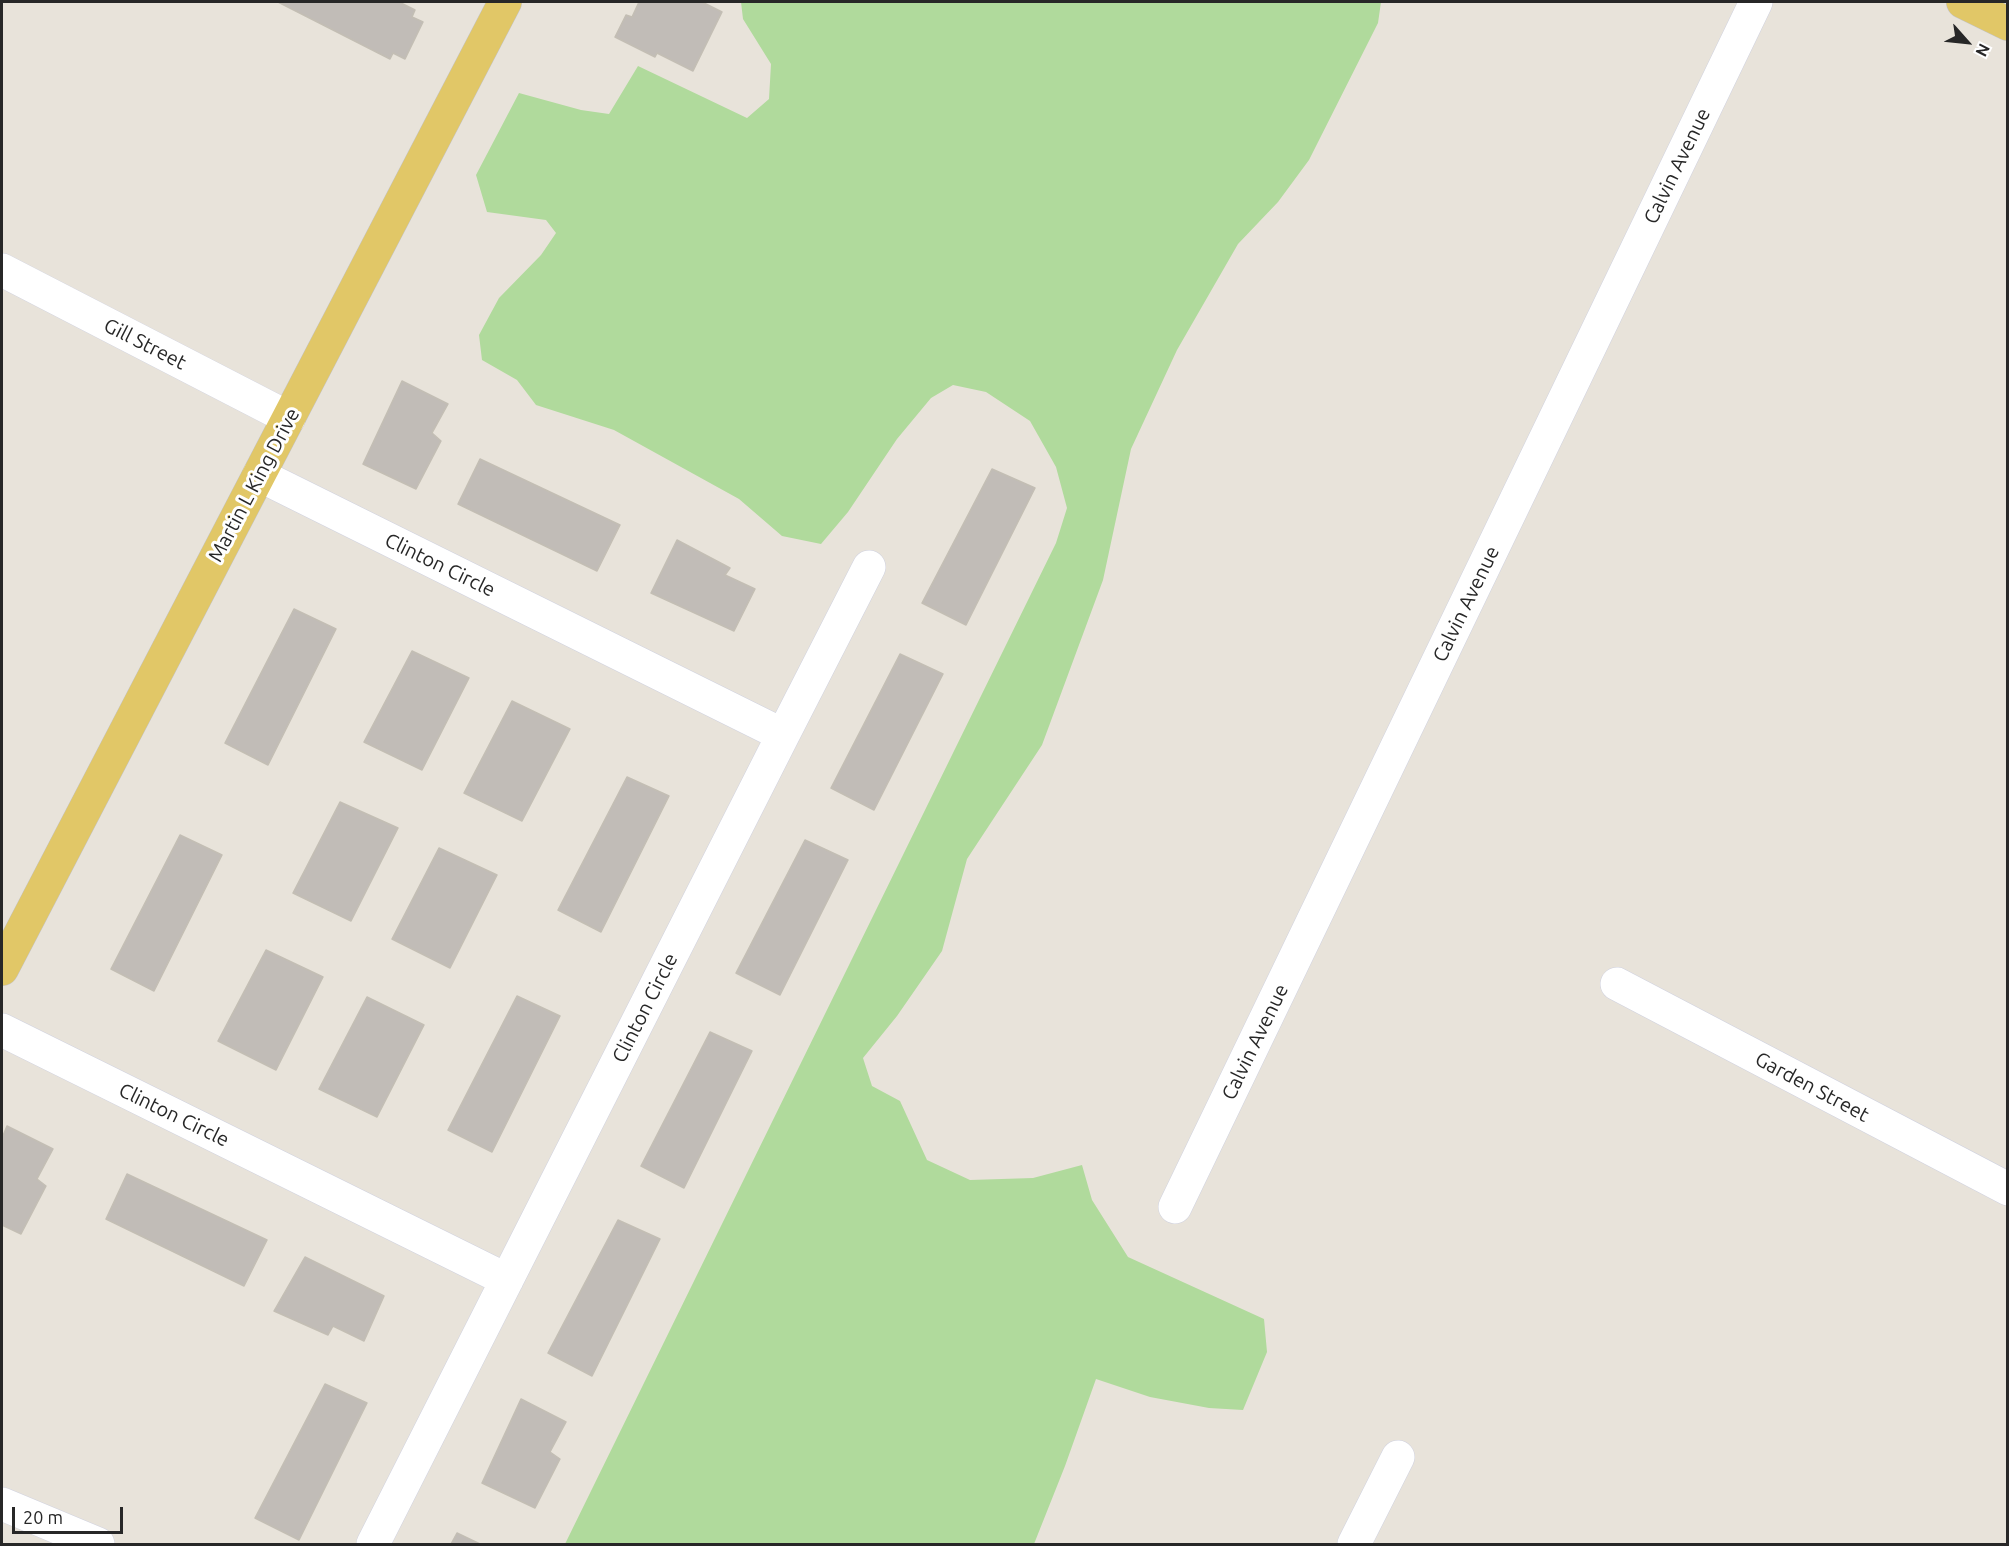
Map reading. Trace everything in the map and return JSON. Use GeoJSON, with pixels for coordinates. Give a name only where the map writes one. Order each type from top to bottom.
{"type":"FeatureCollection","features":[{"type":"Feature","properties":{"kind":"main road","name":"Martin L King Drive"},"geometry":{"type":"LineString","coordinates":[[2,969],[505,2]]}},
{"type":"Feature","properties":{"kind":"main road"},"geometry":{"type":"LineString","coordinates":[[1963,2],[2007,24]]}},
{"type":"Feature","properties":{"kind":"street","name":"Calvin Avenue"},"geometry":{"type":"LineString","coordinates":[[1175,1207],[1756,2]]}},
{"type":"Feature","properties":{"kind":"street","name":"Gill Street"},"geometry":{"type":"LineString","coordinates":[[2,270],[289,418]]}},
{"type":"Feature","properties":{"kind":"street","name":"Clinton Circle"},"geometry":{"type":"LineString","coordinates":[[259,475],[783,735]]}},
{"type":"Feature","properties":{"kind":"street","name":"Clinton Circle"},"geometry":{"type":"LineString","coordinates":[[373,1545],[869,567]]}},
{"type":"Feature","properties":{"kind":"street","name":"Garden Street"},"geometry":{"type":"LineString","coordinates":[[1617,984],[2005,1181]]}},
{"type":"Feature","properties":{"kind":"street","name":"Clinton Circle"},"geometry":{"type":"LineString","coordinates":[[2,1030],[507,1280]]}},
{"type":"Feature","properties":{"kind":"street"},"geometry":{"type":"LineString","coordinates":[[1354,1545],[1398,1457]]}},
{"type":"Feature","properties":{"kind":"street"},"geometry":{"type":"LineString","coordinates":[[2,1504],[98,1545]]}},
{"type":"Feature","properties":{"kind":"green space"},"geometry":{"type":"Polygon","coordinates":[[[741,2],[1381,2],[1378,23],[1309,160],[1278,202],[1238,244],[1177,350],[1131,449],[1103,580],[1042,745],[967,859],[942,951],[897,1016],[863,1058],[872,1086],[900,1101],[927,1160],[970,1180],[1033,1178],[1082,1165],[1092,1200],[1128,1257],[1264,1319],[1267,1352],[1243,1410],[1209,1408],[1150,1397],[1096,1379],[1034,1544],[565,1544],[1056,543],[1067,508],[1056,467],[1030,421],[986,392],[953,385],[931,398],[897,439],[848,512],[821,544],[782,536],[739,499],[614,430],[536,405],[517,380],[482,360],[479,335],[499,298],[541,255],[556,233],[546,220],[487,212],[476,175],[519,93],[581,110],[609,114],[638,66],[747,118],[769,99],[771,64],[743,19],[741,2]]]}},
{"type":"Feature","properties":{"kind":"building"},"geometry":{"type":"Polygon","coordinates":[[[278,2],[399,2],[415,10],[412,17],[423,22],[405,59],[393,53],[390,59],[278,2]]]}},
{"type":"Feature","properties":{"kind":"building"},"geometry":{"type":"Polygon","coordinates":[[[639,2],[702,2],[722,12],[693,71],[657,53],[655,57],[615,37],[626,15],[632,17],[639,2]]]}},
{"type":"Feature","properties":{"kind":"building"},"geometry":{"type":"Polygon","coordinates":[[[402,381],[448,404],[432,433],[441,441],[416,489],[363,464],[402,381]]]}},
{"type":"Feature","properties":{"kind":"building"},"geometry":{"type":"Polygon","coordinates":[[[480,459],[620,525],[597,571],[458,504],[480,459]]]}},
{"type":"Feature","properties":{"kind":"building"},"geometry":{"type":"Polygon","coordinates":[[[992,469],[1035,488],[966,625],[922,603],[992,469]]]}},
{"type":"Feature","properties":{"kind":"building"},"geometry":{"type":"Polygon","coordinates":[[[677,540],[730,568],[725,575],[755,589],[734,631],[651,593],[677,540]]]}},
{"type":"Feature","properties":{"kind":"building"},"geometry":{"type":"Polygon","coordinates":[[[294,609],[336,629],[268,765],[225,743],[294,609]]]}},
{"type":"Feature","properties":{"kind":"building"},"geometry":{"type":"Polygon","coordinates":[[[412,651],[469,678],[422,770],[364,742],[412,651]]]}},
{"type":"Feature","properties":{"kind":"building"},"geometry":{"type":"Polygon","coordinates":[[[900,654],[943,674],[874,810],[831,788],[900,654]]]}},
{"type":"Feature","properties":{"kind":"building"},"geometry":{"type":"Polygon","coordinates":[[[512,701],[570,729],[522,821],[464,793],[512,701]]]}},
{"type":"Feature","properties":{"kind":"building"},"geometry":{"type":"Polygon","coordinates":[[[627,777],[669,796],[601,932],[558,910],[627,777]]]}},
{"type":"Feature","properties":{"kind":"building"},"geometry":{"type":"Polygon","coordinates":[[[340,802],[398,828],[351,921],[293,893],[340,802]]]}},
{"type":"Feature","properties":{"kind":"building"},"geometry":{"type":"Polygon","coordinates":[[[180,835],[222,855],[154,991],[111,969],[180,835]]]}},
{"type":"Feature","properties":{"kind":"building"},"geometry":{"type":"Polygon","coordinates":[[[805,840],[848,860],[780,995],[736,973],[805,840]]]}},
{"type":"Feature","properties":{"kind":"building"},"geometry":{"type":"Polygon","coordinates":[[[439,848],[497,875],[450,968],[392,939],[439,848]]]}},
{"type":"Feature","properties":{"kind":"building"},"geometry":{"type":"Polygon","coordinates":[[[266,950],[323,977],[276,1070],[218,1041],[266,950]]]}},
{"type":"Feature","properties":{"kind":"building"},"geometry":{"type":"Polygon","coordinates":[[[517,996],[560,1016],[492,1152],[448,1130],[517,996]]]}},
{"type":"Feature","properties":{"kind":"building"},"geometry":{"type":"Polygon","coordinates":[[[367,997],[424,1025],[377,1117],[319,1089],[367,997]]]}},
{"type":"Feature","properties":{"kind":"building"},"geometry":{"type":"Polygon","coordinates":[[[710,1032],[752,1051],[684,1188],[641,1166],[710,1032]]]}},
{"type":"Feature","properties":{"kind":"building"},"geometry":{"type":"Polygon","coordinates":[[[7,1126],[53,1149],[37,1179],[46,1186],[21,1234],[2,1225],[2,1138],[7,1126]]]}},
{"type":"Feature","properties":{"kind":"building"},"geometry":{"type":"Polygon","coordinates":[[[127,1174],[267,1240],[244,1286],[106,1219],[127,1174]]]}},
{"type":"Feature","properties":{"kind":"building"},"geometry":{"type":"Polygon","coordinates":[[[618,1220],[660,1239],[592,1376],[548,1353],[618,1220]]]}},
{"type":"Feature","properties":{"kind":"building"},"geometry":{"type":"Polygon","coordinates":[[[305,1257],[384,1296],[364,1341],[333,1326],[328,1335],[274,1311],[305,1257]]]}},
{"type":"Feature","properties":{"kind":"building"},"geometry":{"type":"Polygon","coordinates":[[[325,1384],[367,1403],[299,1540],[255,1518],[325,1384]]]}},
{"type":"Feature","properties":{"kind":"building"},"geometry":{"type":"Polygon","coordinates":[[[521,1399],[566,1422],[550,1452],[560,1459],[535,1508],[482,1483],[521,1399]]]}},
{"type":"Feature","properties":{"kind":"building"},"geometry":{"type":"Polygon","coordinates":[[[457,1533],[480,1544],[451,1544],[457,1533]]]}}]}
